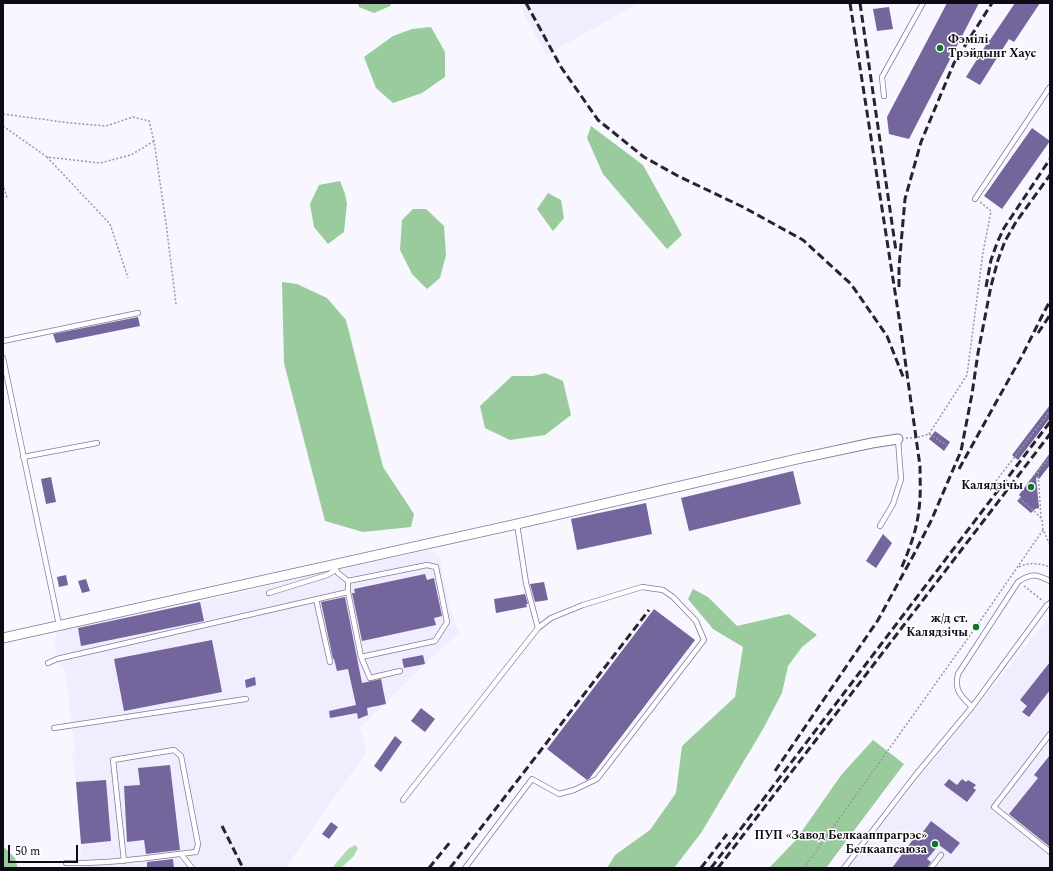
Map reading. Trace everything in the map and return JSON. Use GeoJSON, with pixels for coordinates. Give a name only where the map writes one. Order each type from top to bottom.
{"type":"FeatureCollection","features":[{"type":"Feature","properties":{"kind":"street"},"geometry":{"type":"LineString","coordinates":[[3,638],[335,567],[797,459],[898,439]]}},
{"type":"Feature","properties":{"kind":"lane"},"geometry":{"type":"LineString","coordinates":[[884,96],[882,78],[923,3]]}},
{"type":"Feature","properties":{"kind":"lane"},"geometry":{"type":"LineString","coordinates":[[975,199],[1050,87]]}},
{"type":"Feature","properties":{"kind":"lane"},"geometry":{"type":"LineString","coordinates":[[3,340],[138,313]]}},
{"type":"Feature","properties":{"kind":"lane"},"geometry":{"type":"LineString","coordinates":[[3,358],[59,625]]}},
{"type":"Feature","properties":{"kind":"lane"},"geometry":{"type":"LineString","coordinates":[[880,526],[893,504],[901,479],[898,439]]}},
{"type":"Feature","properties":{"kind":"lane"},"geometry":{"type":"LineString","coordinates":[[24,457],[97,443]]}},
{"type":"Feature","properties":{"kind":"lane"},"geometry":{"type":"LineString","coordinates":[[517,524],[526,583],[538,628]]}},
{"type":"Feature","properties":{"kind":"lane"},"geometry":{"type":"LineString","coordinates":[[348,581],[428,565],[436,567],[447,622],[435,642],[361,657]]}},
{"type":"Feature","properties":{"kind":"lane"},"geometry":{"type":"LineString","coordinates":[[269,593],[327,575],[335,567],[348,581],[348,592],[361,657],[370,678],[400,671]]}},
{"type":"Feature","properties":{"kind":"lane"},"geometry":{"type":"LineString","coordinates":[[972,707],[959,693],[956,687],[958,674],[1018,582],[1026,577],[1034,575],[1050,581]]}},
{"type":"Feature","properties":{"kind":"lane"},"geometry":{"type":"LineString","coordinates":[[403,800],[538,628],[551,618],[583,605],[642,587],[662,590],[673,597],[696,621],[704,640],[597,778],[574,790],[559,794],[532,779],[465,868]]}},
{"type":"Feature","properties":{"kind":"lane"},"geometry":{"type":"LineString","coordinates":[[48,663],[57,659],[348,592]]}},
{"type":"Feature","properties":{"kind":"lane"},"geometry":{"type":"LineString","coordinates":[[316,599],[330,662]]}},
{"type":"Feature","properties":{"kind":"lane"},"geometry":{"type":"LineString","coordinates":[[846,867],[914,777],[972,707],[1048,604]]}},
{"type":"Feature","properties":{"kind":"lane"},"geometry":{"type":"LineString","coordinates":[[54,728],[246,699]]}},
{"type":"Feature","properties":{"kind":"lane"},"geometry":{"type":"LineString","coordinates":[[1050,734],[994,808],[1050,852]]}},
{"type":"Feature","properties":{"kind":"lane"},"geometry":{"type":"LineString","coordinates":[[66,863],[80,864],[124,861],[196,852],[198,844],[181,756],[174,750],[113,760],[124,861]]}},
{"type":"Feature","properties":{"kind":"lane"},"geometry":{"type":"LineString","coordinates":[[181,854],[192,868]]}},
{"type":"Feature","properties":{"kind":"lane"},"geometry":{"type":"LineString","coordinates":[[931,868],[941,855]]}},
{"type":"Feature","properties":{"kind":"path"},"geometry":{"type":"LineString","coordinates":[[3,114],[106,126],[133,117],[149,122],[154,141],[176,304]]}},
{"type":"Feature","properties":{"kind":"path"},"geometry":{"type":"LineString","coordinates":[[3,126],[47,157],[110,224],[128,278]]}},
{"type":"Feature","properties":{"kind":"path"},"geometry":{"type":"LineString","coordinates":[[47,157],[100,163],[132,155],[154,141]]}},
{"type":"Feature","properties":{"kind":"path"},"geometry":{"type":"LineString","coordinates":[[3,184],[7,198]]}},
{"type":"Feature","properties":{"kind":"path"},"geometry":{"type":"LineString","coordinates":[[898,439],[916,438],[930,434],[967,375],[983,252],[991,211],[975,199]]}},
{"type":"Feature","properties":{"kind":"path"},"geometry":{"type":"LineString","coordinates":[[996,481],[1050,411]]}},
{"type":"Feature","properties":{"kind":"path"},"geometry":{"type":"LineString","coordinates":[[930,434],[948,446]]}},
{"type":"Feature","properties":{"kind":"path"},"geometry":{"type":"LineString","coordinates":[[1034,476],[1050,457]]}},
{"type":"Feature","properties":{"kind":"path"},"geometry":{"type":"LineString","coordinates":[[1038,472],[1041,519],[1043,530],[1050,545]]}},
{"type":"Feature","properties":{"kind":"path"},"geometry":{"type":"LineString","coordinates":[[1019,498],[1041,519]]}},
{"type":"Feature","properties":{"kind":"path"},"geometry":{"type":"LineString","coordinates":[[804,868],[976,627],[1043,530]]}},
{"type":"Feature","properties":{"kind":"path"},"geometry":{"type":"LineString","coordinates":[[1017,568],[1024,564],[1034,563],[1050,567]]}},
{"type":"Feature","properties":{"kind":"path"},"geometry":{"type":"LineString","coordinates":[[1011,577],[1048,604]]}},
{"type":"Feature","properties":{"kind":"shaded area"},"geometry":{"type":"Polygon","coordinates":[[[358,3],[392,3],[390,6],[374,13],[359,7],[358,3]]]}},
{"type":"Feature","properties":{"kind":"shaded area"},"geometry":{"type":"Polygon","coordinates":[[[518,3],[639,3],[546,55],[518,3]]]}},
{"type":"Feature","properties":{"kind":"shaded area"},"geometry":{"type":"Polygon","coordinates":[[[431,27],[445,52],[445,77],[422,93],[393,103],[376,88],[364,57],[393,36],[412,29],[431,27]]]}},
{"type":"Feature","properties":{"kind":"shaded area"},"geometry":{"type":"Polygon","coordinates":[[[591,126],[643,165],[682,235],[667,249],[603,174],[587,138],[591,126]]]}},
{"type":"Feature","properties":{"kind":"shaded area"},"geometry":{"type":"Polygon","coordinates":[[[340,181],[347,204],[344,232],[328,244],[314,227],[310,204],[319,185],[340,181]]]}},
{"type":"Feature","properties":{"kind":"shaded area"},"geometry":{"type":"Polygon","coordinates":[[[548,193],[561,200],[564,218],[553,231],[537,209],[548,193]]]}},
{"type":"Feature","properties":{"kind":"shaded area"},"geometry":{"type":"Polygon","coordinates":[[[413,209],[426,209],[444,226],[446,255],[440,278],[427,289],[412,274],[400,250],[402,220],[413,209]]]}},
{"type":"Feature","properties":{"kind":"shaded area"},"geometry":{"type":"Polygon","coordinates":[[[282,282],[297,284],[327,298],[346,320],[383,467],[414,514],[411,527],[363,532],[325,521],[284,363],[282,282]]]}},
{"type":"Feature","properties":{"kind":"shaded area"},"geometry":{"type":"Polygon","coordinates":[[[545,373],[563,381],[571,415],[545,435],[510,440],[485,428],[480,406],[512,376],[533,376],[545,373]]]}},
{"type":"Feature","properties":{"kind":"shaded area"},"geometry":{"type":"Polygon","coordinates":[[[429,550],[439,556],[450,608],[459,633],[360,728],[367,751],[285,868],[81,868],[79,854],[82,854],[72,753],[75,752],[65,670],[59,663],[54,641],[59,629],[200,602],[324,572],[329,577],[336,575],[343,568],[429,550]]]}},
{"type":"Feature","properties":{"kind":"shaded area"},"geometry":{"type":"Polygon","coordinates":[[[693,589],[708,597],[737,626],[789,614],[817,635],[802,647],[788,666],[782,693],[763,729],[701,833],[674,868],[607,868],[615,855],[650,830],[676,793],[682,746],[735,697],[743,647],[713,629],[688,599],[693,589]]]}},
{"type":"Feature","properties":{"kind":"shaded area"},"geometry":{"type":"Polygon","coordinates":[[[1050,616],[1050,868],[847,868],[1050,616]]]}},
{"type":"Feature","properties":{"kind":"shaded area"},"geometry":{"type":"Polygon","coordinates":[[[873,740],[904,764],[826,868],[769,868],[795,841],[842,774],[873,740]]]}},
{"type":"Feature","properties":{"kind":"shaded area"},"geometry":{"type":"Polygon","coordinates":[[[355,845],[358,848],[353,857],[341,868],[332,868],[348,849],[355,845]]]}},
{"type":"Feature","properties":{"kind":"shaded area"},"geometry":{"type":"Polygon","coordinates":[[[3,846],[15,858],[18,868],[3,868],[3,846]]]}},
{"type":"Feature","properties":{"kind":"building","name":"Фэмілі Трэйдынг Хаус"},"geometry":{"type":"Polygon","coordinates":[[[947,3],[979,3],[909,139],[889,134],[887,117],[947,3]]]}},
{"type":"Feature","properties":{"kind":"building"},"geometry":{"type":"Polygon","coordinates":[[[1015,3],[1040,3],[1014,42],[1009,39],[980,85],[966,77],[989,40],[1015,3]]]}},
{"type":"Feature","properties":{"kind":"building"},"geometry":{"type":"Polygon","coordinates":[[[889,7],[893,29],[877,31],[873,9],[889,7]]]}},
{"type":"Feature","properties":{"kind":"building"},"geometry":{"type":"Polygon","coordinates":[[[1032,128],[1050,141],[1002,209],[984,196],[1032,128]]]}},
{"type":"Feature","properties":{"kind":"building"},"geometry":{"type":"Polygon","coordinates":[[[138,317],[140,326],[56,343],[53,334],[138,317]]]}},
{"type":"Feature","properties":{"kind":"building"},"geometry":{"type":"Polygon","coordinates":[[[1050,405],[1050,418],[1018,460],[1012,455],[1050,405]]]}},
{"type":"Feature","properties":{"kind":"building"},"geometry":{"type":"Polygon","coordinates":[[[935,431],[950,442],[944,451],[929,439],[935,431]]]}},
{"type":"Feature","properties":{"kind":"building"},"geometry":{"type":"Polygon","coordinates":[[[1050,453],[1050,465],[1039,479],[1036,477],[1039,508],[1035,509],[1031,513],[1017,501],[1021,497],[1019,495],[1050,453]]]}},
{"type":"Feature","properties":{"kind":"building"},"geometry":{"type":"Polygon","coordinates":[[[793,471],[801,504],[689,531],[681,498],[793,471]]]}},
{"type":"Feature","properties":{"kind":"building"},"geometry":{"type":"Polygon","coordinates":[[[51,477],[56,502],[46,504],[41,479],[51,477]]]}},
{"type":"Feature","properties":{"kind":"building"},"geometry":{"type":"Polygon","coordinates":[[[646,503],[652,534],[577,550],[571,519],[646,503]]]}},
{"type":"Feature","properties":{"kind":"building"},"geometry":{"type":"Polygon","coordinates":[[[883,534],[892,543],[876,568],[866,561],[883,534]]]}},
{"type":"Feature","properties":{"kind":"building"},"geometry":{"type":"Polygon","coordinates":[[[425,574],[427,580],[434,578],[442,616],[434,618],[436,625],[362,641],[352,593],[355,593],[354,589],[425,574]]]}},
{"type":"Feature","properties":{"kind":"building"},"geometry":{"type":"Polygon","coordinates":[[[66,575],[68,585],[59,587],[57,577],[66,575]]]}},
{"type":"Feature","properties":{"kind":"building"},"geometry":{"type":"Polygon","coordinates":[[[86,579],[90,591],[82,593],[78,581],[86,579]]]}},
{"type":"Feature","properties":{"kind":"building"},"geometry":{"type":"Polygon","coordinates":[[[544,582],[548,600],[535,602],[530,584],[544,582]]]}},
{"type":"Feature","properties":{"kind":"building"},"geometry":{"type":"Polygon","coordinates":[[[525,594],[528,604],[526,604],[527,607],[496,613],[494,599],[525,594]]]}},
{"type":"Feature","properties":{"kind":"building"},"geometry":{"type":"Polygon","coordinates":[[[345,597],[362,683],[381,679],[386,704],[367,708],[368,715],[358,719],[357,713],[330,718],[329,711],[356,705],[348,669],[337,671],[321,602],[345,597]]]}},
{"type":"Feature","properties":{"kind":"building"},"geometry":{"type":"Polygon","coordinates":[[[200,602],[204,621],[81,646],[78,628],[200,602]]]}},
{"type":"Feature","properties":{"kind":"building"},"geometry":{"type":"Polygon","coordinates":[[[654,609],[695,640],[587,780],[547,749],[654,609]]]}},
{"type":"Feature","properties":{"kind":"building"},"geometry":{"type":"Polygon","coordinates":[[[212,640],[222,692],[124,711],[114,659],[212,640]]]}},
{"type":"Feature","properties":{"kind":"building"},"geometry":{"type":"Polygon","coordinates":[[[423,655],[425,664],[404,668],[402,659],[423,655]]]}},
{"type":"Feature","properties":{"kind":"building"},"geometry":{"type":"Polygon","coordinates":[[[1050,662],[1050,690],[1029,717],[1022,712],[1027,706],[1020,700],[1050,662]]]}},
{"type":"Feature","properties":{"kind":"building"},"geometry":{"type":"Polygon","coordinates":[[[255,677],[256,685],[246,688],[245,680],[255,677]]]}},
{"type":"Feature","properties":{"kind":"building"},"geometry":{"type":"Polygon","coordinates":[[[421,708],[435,719],[425,732],[411,721],[421,708]]]}},
{"type":"Feature","properties":{"kind":"building"},"geometry":{"type":"Polygon","coordinates":[[[395,736],[402,742],[381,772],[374,766],[395,736]]]}},
{"type":"Feature","properties":{"kind":"building"},"geometry":{"type":"Polygon","coordinates":[[[1050,755],[1050,847],[1009,814],[1038,778],[1034,775],[1050,755]]]}},
{"type":"Feature","properties":{"kind":"building"},"geometry":{"type":"Polygon","coordinates":[[[170,765],[180,850],[146,854],[144,840],[127,842],[124,786],[140,785],[138,768],[170,765]]]}},
{"type":"Feature","properties":{"kind":"building"},"geometry":{"type":"Polygon","coordinates":[[[949,779],[957,785],[962,779],[966,782],[968,780],[976,785],[973,788],[976,790],[967,802],[944,785],[949,779]]]}},
{"type":"Feature","properties":{"kind":"building"},"geometry":{"type":"Polygon","coordinates":[[[106,780],[111,841],[81,844],[76,782],[106,780]]]}},
{"type":"Feature","properties":{"kind":"building","name":"ПУП «Завод Белкааппрагрэс» Белкаапсаюза"},"geometry":{"type":"Polygon","coordinates":[[[931,821],[960,843],[951,854],[939,845],[927,859],[931,862],[927,868],[892,868],[914,838],[917,840],[931,821]]]}},
{"type":"Feature","properties":{"kind":"building"},"geometry":{"type":"Polygon","coordinates":[[[331,822],[338,827],[329,839],[322,834],[331,822]]]}},
{"type":"Feature","properties":{"kind":"building"},"geometry":{"type":"Polygon","coordinates":[[[173,859],[174,868],[147,868],[147,862],[173,859]]]}},
{"type":"Feature","properties":{"kind":"railway"},"geometry":{"type":"LineString","coordinates":[[526,3],[561,67],[598,120],[644,157],[678,176],[743,207],[803,240],[851,284],[887,336],[904,379]]}},
{"type":"Feature","properties":{"kind":"railway"},"geometry":{"type":"LineString","coordinates":[[850,3],[900,324],[920,466],[920,498],[918,517],[912,540],[901,569]]}},
{"type":"Feature","properties":{"kind":"railway"},"geometry":{"type":"LineString","coordinates":[[860,3],[896,251]]}},
{"type":"Feature","properties":{"kind":"railway"},"geometry":{"type":"LineString","coordinates":[[899,287],[899,267],[905,199],[921,142],[954,63],[992,3]]}},
{"type":"Feature","properties":{"kind":"railway"},"geometry":{"type":"LineString","coordinates":[[986,287],[991,260],[1004,228],[1050,159]]}},
{"type":"Feature","properties":{"kind":"railway"},"geometry":{"type":"LineString","coordinates":[[775,771],[878,620],[931,521],[961,451],[978,353],[991,286],[998,260],[1005,241],[1016,222],[1050,175]]}},
{"type":"Feature","properties":{"kind":"railway"},"geometry":{"type":"LineString","coordinates":[[959,469],[1023,354],[1050,301]]}},
{"type":"Feature","properties":{"kind":"railway"},"geometry":{"type":"LineString","coordinates":[[1038,333],[1050,315]]}},
{"type":"Feature","properties":{"kind":"railway"},"geometry":{"type":"LineString","coordinates":[[711,868],[1050,422]]}},
{"type":"Feature","properties":{"kind":"railway"},"geometry":{"type":"LineString","coordinates":[[718,868],[1050,434]]}},
{"type":"Feature","properties":{"kind":"railway"},"geometry":{"type":"LineString","coordinates":[[450,868],[649,610]]}},
{"type":"Feature","properties":{"kind":"railway"},"geometry":{"type":"LineString","coordinates":[[222,826],[243,868]]}},
{"type":"Feature","properties":{"kind":"railway"},"geometry":{"type":"LineString","coordinates":[[701,868],[727,834]]}},
{"type":"Feature","properties":{"kind":"railway"},"geometry":{"type":"LineString","coordinates":[[429,868],[451,841]]}},
{"type":"Feature","properties":{"kind":"place","name":"Фэмілі Трэйдынг Хаус"},"geometry":{"type":"Point","coordinates":[940,48]}},
{"type":"Feature","properties":{"kind":"place","name":"Калядзічы"},"geometry":{"type":"Point","coordinates":[1031,487]}},
{"type":"Feature","properties":{"kind":"place","name":"ж/д ст. Калядзічы"},"geometry":{"type":"Point","coordinates":[976,627]}},
{"type":"Feature","properties":{"kind":"place","name":"ПУП «Завод Белкааппрагрэс» Белкаапсаюза"},"geometry":{"type":"Point","coordinates":[935,844]}}]}
